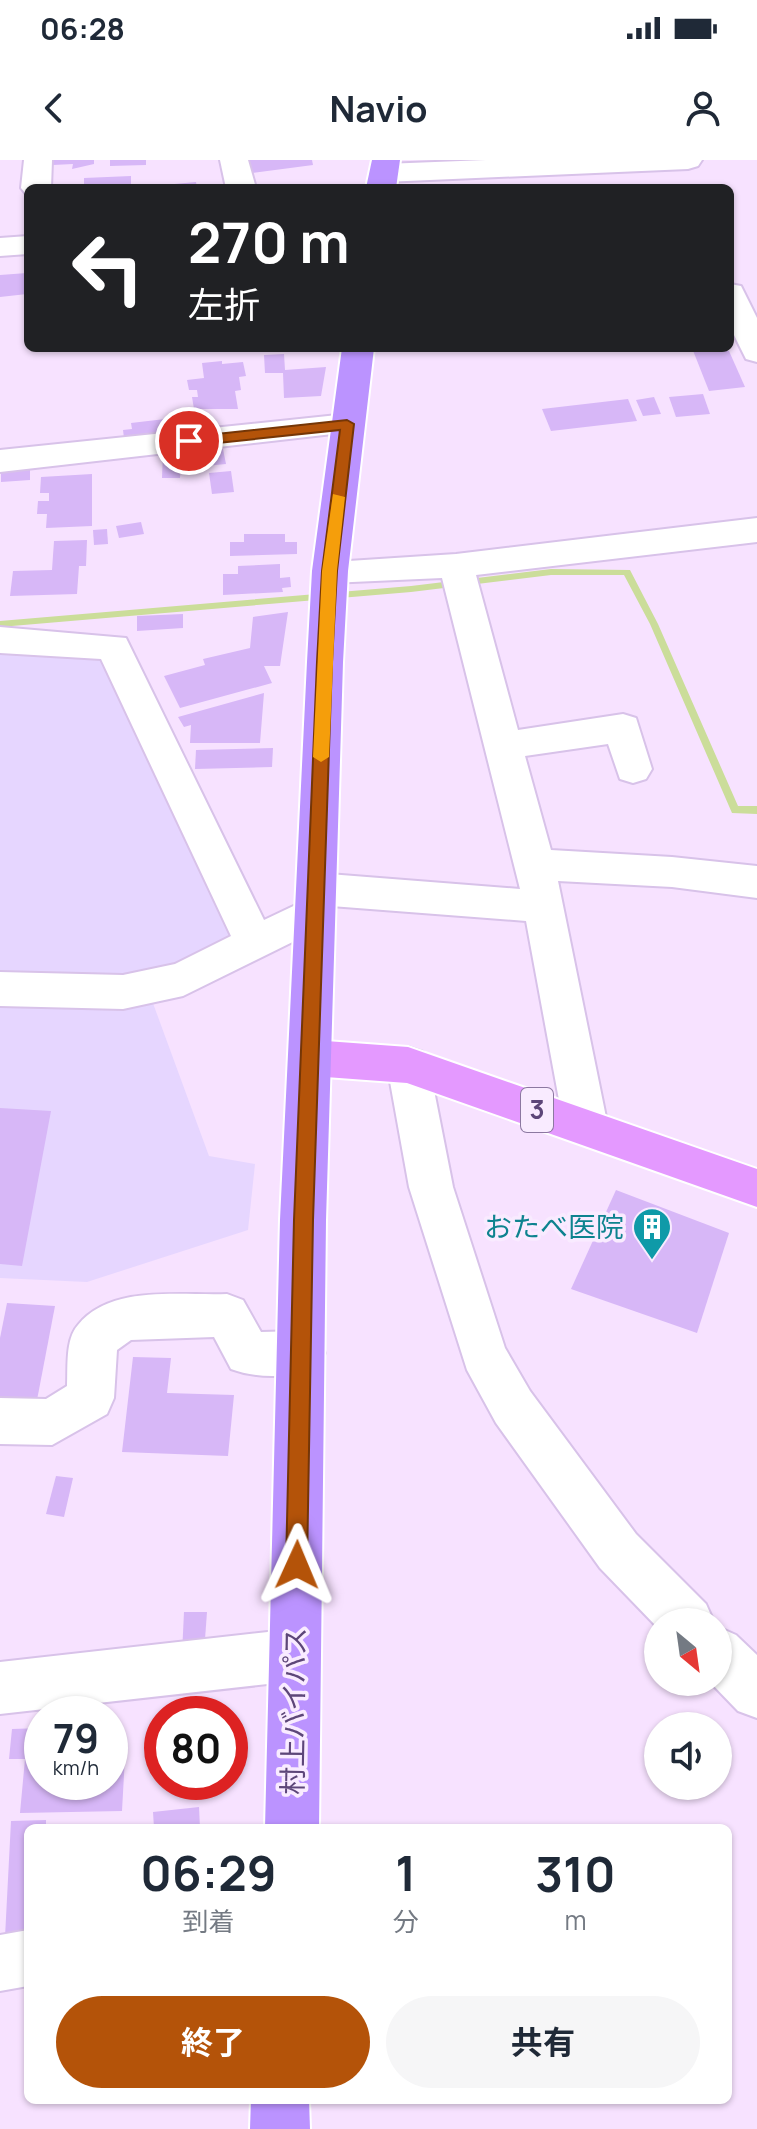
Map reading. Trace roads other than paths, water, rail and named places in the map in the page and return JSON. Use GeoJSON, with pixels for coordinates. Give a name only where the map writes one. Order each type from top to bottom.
{"type":"FeatureCollection","features":[{"type":"Feature","properties":{"kind":"highway","name":"村上バイパス"},"geometry":{"type":"LineString","coordinates":[[292,1824],[301,1353],[330,571],[357,352]]}},
{"type":"Feature","properties":{"kind":"highway"},"geometry":{"type":"LineString","coordinates":[[280,2104],[280,2129]]}},
{"type":"Feature","properties":{"kind":"main road","name":"3"},"geometry":{"type":"LineString","coordinates":[[312,1058],[408,1065],[757,1188]]}},
{"type":"Feature","properties":{"kind":"street"},"geometry":{"type":"LineString","coordinates":[[36,184],[38,160]]}},
{"type":"Feature","properties":{"kind":"street"},"geometry":{"type":"LineString","coordinates":[[234,160],[240,184]]}},
{"type":"Feature","properties":{"kind":"street"},"geometry":{"type":"LineString","coordinates":[[384,174],[676,160],[681,184]]}},
{"type":"Feature","properties":{"kind":"street"},"geometry":{"type":"LineString","coordinates":[[0,247],[24,245]]}},
{"type":"Feature","properties":{"kind":"street"},"geometry":{"type":"LineString","coordinates":[[734,302],[757,352]]}},
{"type":"Feature","properties":{"kind":"street"},"geometry":{"type":"LineString","coordinates":[[0,461],[347,424]]}},
{"type":"Feature","properties":{"kind":"street"},"geometry":{"type":"LineString","coordinates":[[330,571],[456,566],[757,530]]}},
{"type":"Feature","properties":{"kind":"street"},"geometry":{"type":"LineString","coordinates":[[456,566],[535,864],[586,1127]]}},
{"type":"Feature","properties":{"kind":"street"},"geometry":{"type":"LineString","coordinates":[[0,640],[113,647],[255,943]]}},
{"type":"Feature","properties":{"kind":"street"},"geometry":{"type":"LineString","coordinates":[[503,746],[623,728],[633,769]]}},
{"type":"Feature","properties":{"kind":"street"},"geometry":{"type":"LineString","coordinates":[[535,864],[672,872],[757,882]]}},
{"type":"Feature","properties":{"kind":"street"},"geometry":{"type":"LineString","coordinates":[[0,989],[123,992],[183,979],[255,943],[316,901],[543,907]]}},
{"type":"Feature","properties":{"kind":"street"},"geometry":{"type":"LineString","coordinates":[[408,1065],[431,1187],[484,1355],[513,1407],[618,1551],[674,1608]]}},
{"type":"Feature","properties":{"kind":"street"},"geometry":{"type":"LineString","coordinates":[[0,1421],[52,1422],[90,1398],[94,1340],[122,1319],[227,1315],[248,1354],[301,1353]]}},
{"type":"Feature","properties":{"kind":"street"},"geometry":{"type":"LineString","coordinates":[[0,1688],[295,1655]]}},
{"type":"Feature","properties":{"kind":"street"},"geometry":{"type":"LineString","coordinates":[[732,1667],[757,1692]]}},
{"type":"Feature","properties":{"kind":"street"},"geometry":{"type":"LineString","coordinates":[[0,1963],[24,1959]]}},
{"type":"Feature","properties":{"kind":"waterway"},"geometry":{"type":"LineString","coordinates":[[0,624],[411,589],[551,572],[627,572],[654,624],[735,810],[757,810]]}},
{"type":"Feature","properties":{"kind":"place","name":"おたべ医院"},"geometry":{"type":"Point","coordinates":[652,1261]}}]}
